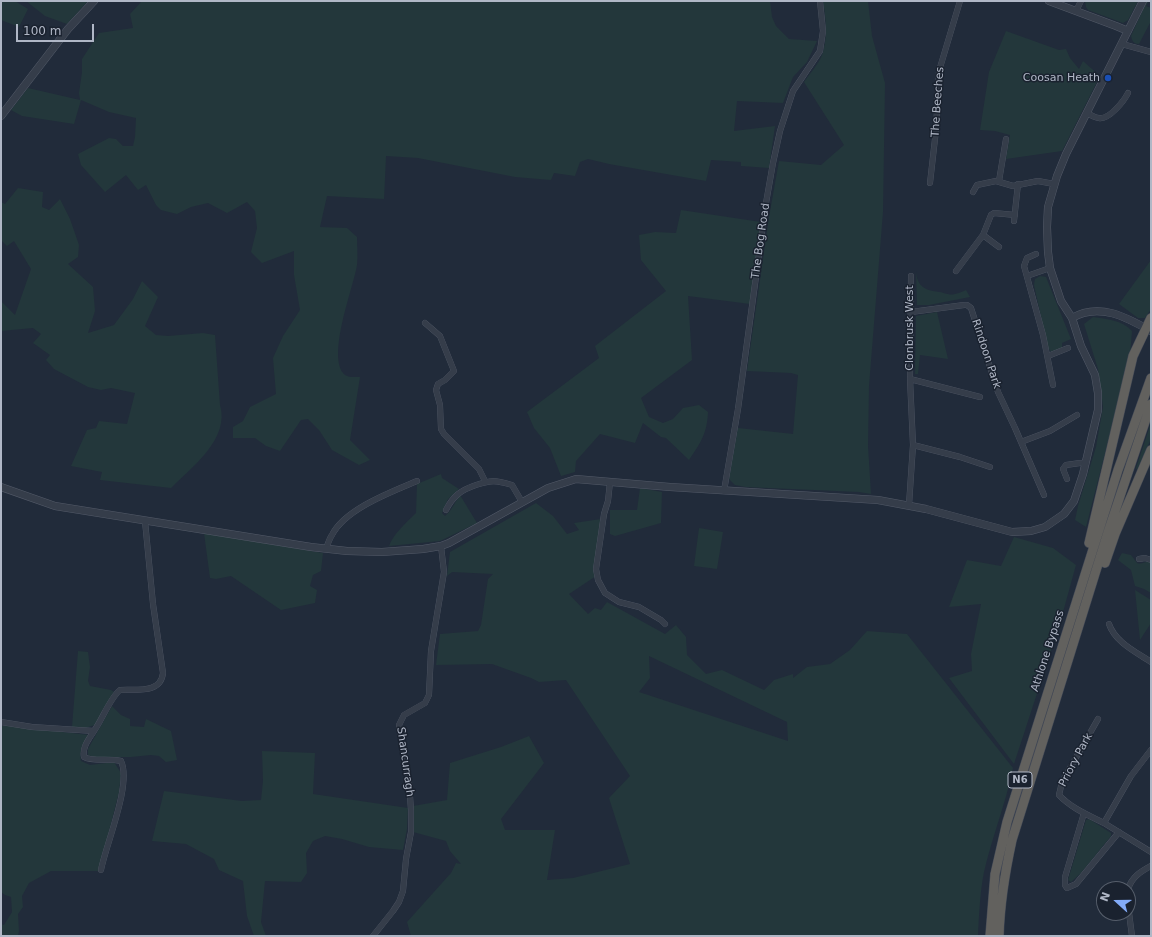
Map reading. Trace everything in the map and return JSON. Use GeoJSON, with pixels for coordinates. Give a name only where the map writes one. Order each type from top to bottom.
{"type":"FeatureCollection","features":[{"type":"Feature","properties":{"kind":"highway","name":"N6"},"geometry":{"type":"LineString","coordinates":[[1068,628],[1133,356],[1148,329],[1151,318]]}},
{"type":"Feature","properties":{"kind":"highway","name":"Athlone Bypass"},"geometry":{"type":"LineString","coordinates":[[990,936],[995,874],[1007,822],[1118,470],[1151,378]]}},
{"type":"Feature","properties":{"kind":"highway","name":"Athlone Bypass"},"geometry":{"type":"LineString","coordinates":[[999,936],[1004,875],[1012,840],[1063,674],[1151,404]]}},
{"type":"Feature","properties":{"kind":"highway","name":"N6"},"geometry":{"type":"LineString","coordinates":[[1063,674],[1077,647],[1115,534],[1151,450]]}},
{"type":"Feature","properties":{"kind":"street"},"geometry":{"type":"LineString","coordinates":[[1,116],[68,29],[94,1]]}},
{"type":"Feature","properties":{"kind":"street","name":"The Bog Road"},"geometry":{"type":"LineString","coordinates":[[724,491],[738,409],[766,203],[773,163],[780,131],[793,91],[820,51],[822,31],[820,1]]}},
{"type":"Feature","properties":{"kind":"street","name":"The Beeches"},"geometry":{"type":"LineString","coordinates":[[930,183],[936,130],[939,71],[960,1]]}},
{"type":"Feature","properties":{"kind":"street"},"geometry":{"type":"LineString","coordinates":[[1049,1],[1128,31]]}},
{"type":"Feature","properties":{"kind":"street"},"geometry":{"type":"LineString","coordinates":[[1076,11],[1081,1]]}},
{"type":"Feature","properties":{"kind":"street"},"geometry":{"type":"LineString","coordinates":[[1,487],[55,506],[326,549],[382,552],[423,549],[449,544],[548,488],[576,479],[724,491],[878,500],[909,505],[1003,530],[1019,532],[1031,531],[1052,523],[1069,509],[1076,496],[1086,464],[1097,416],[1098,398],[1095,375],[1081,346],[1072,318],[1061,301],[1050,268],[1047,246],[1048,208],[1054,184],[1066,154],[1143,1]]}},
{"type":"Feature","properties":{"kind":"street"},"geometry":{"type":"LineString","coordinates":[[1122,44],[1151,52]]}},
{"type":"Feature","properties":{"kind":"street"},"geometry":{"type":"LineString","coordinates":[[1087,113],[1095,117],[1103,118],[1109,115],[1128,93]]}},
{"type":"Feature","properties":{"kind":"street"},"geometry":{"type":"LineString","coordinates":[[999,181],[1006,139]]}},
{"type":"Feature","properties":{"kind":"street"},"geometry":{"type":"LineString","coordinates":[[974,192],[977,185],[994,181],[999,181],[1012,186],[1040,181],[1054,184]]}},
{"type":"Feature","properties":{"kind":"street"},"geometry":{"type":"LineString","coordinates":[[956,271],[983,235],[990,215],[994,213],[1014,218],[1018,184]]}},
{"type":"Feature","properties":{"kind":"street"},"geometry":{"type":"LineString","coordinates":[[983,235],[999,247]]}},
{"type":"Feature","properties":{"kind":"street"},"geometry":{"type":"LineString","coordinates":[[1036,254],[1029,256],[1024,266],[1048,356],[1053,385]]}},
{"type":"Feature","properties":{"kind":"street"},"geometry":{"type":"LineString","coordinates":[[1027,276],[1050,268]]}},
{"type":"Feature","properties":{"kind":"street","name":"Clonbrusk West"},"geometry":{"type":"LineString","coordinates":[[909,505],[913,445],[910,380],[911,276]]}},
{"type":"Feature","properties":{"kind":"street","name":"Rindoon Park"},"geometry":{"type":"LineString","coordinates":[[911,312],[964,305],[971,308],[998,392],[1044,495]]}},
{"type":"Feature","properties":{"kind":"street"},"geometry":{"type":"LineString","coordinates":[[1072,318],[1080,313],[1094,311],[1110,312],[1127,318],[1148,329]]}},
{"type":"Feature","properties":{"kind":"street"},"geometry":{"type":"LineString","coordinates":[[425,322],[440,336],[454,371],[445,380],[438,384],[436,390],[440,405],[441,429],[444,434],[479,469],[485,482]]}},
{"type":"Feature","properties":{"kind":"street"},"geometry":{"type":"LineString","coordinates":[[1048,356],[1068,348]]}},
{"type":"Feature","properties":{"kind":"street","name":"Clonbrusk West"},"geometry":{"type":"LineString","coordinates":[[910,380],[980,397]]}},
{"type":"Feature","properties":{"kind":"street"},"geometry":{"type":"LineString","coordinates":[[1021,442],[1050,431],[1077,415]]}},
{"type":"Feature","properties":{"kind":"street"},"geometry":{"type":"LineString","coordinates":[[913,445],[960,457],[990,467]]}},
{"type":"Feature","properties":{"kind":"street"},"geometry":{"type":"LineString","coordinates":[[1067,479],[1063,469],[1066,466],[1077,463],[1086,464]]}},
{"type":"Feature","properties":{"kind":"street"},"geometry":{"type":"LineString","coordinates":[[326,549],[332,534],[346,517],[376,499],[417,481]]}},
{"type":"Feature","properties":{"kind":"street"},"geometry":{"type":"LineString","coordinates":[[446,510],[450,502],[457,494],[485,482],[500,482],[512,485],[522,502]]}},
{"type":"Feature","properties":{"kind":"street"},"geometry":{"type":"LineString","coordinates":[[610,482],[596,570],[598,580],[605,593],[619,602],[639,607],[662,620],[665,624]]}},
{"type":"Feature","properties":{"kind":"street"},"geometry":{"type":"LineString","coordinates":[[101,870],[115,826],[124,781],[124,767],[121,761],[90,760],[84,757],[83,750],[105,715],[112,700],[120,690],[149,689],[155,687],[162,680],[163,672],[153,604],[145,521]]}},
{"type":"Feature","properties":{"kind":"street","name":"Shancurragh"},"geometry":{"type":"LineString","coordinates":[[373,936],[393,911],[403,891],[406,859],[411,832],[411,810],[409,782],[399,725],[404,715],[425,703],[428,697],[431,650],[444,572],[441,546]]}},
{"type":"Feature","properties":{"kind":"street"},"geometry":{"type":"LineString","coordinates":[[1139,559],[1145,558],[1151,560]]}},
{"type":"Feature","properties":{"kind":"street"},"geometry":{"type":"LineString","coordinates":[[1109,624],[1111,631],[1123,643],[1151,662]]}},
{"type":"Feature","properties":{"kind":"street","name":"Priory Park"},"geometry":{"type":"LineString","coordinates":[[1098,719],[1062,782],[1058,795],[1063,800],[1084,813],[1104,822],[1151,852]]}},
{"type":"Feature","properties":{"kind":"street"},"geometry":{"type":"LineString","coordinates":[[1,722],[32,727],[94,731]]}},
{"type":"Feature","properties":{"kind":"street"},"geometry":{"type":"LineString","coordinates":[[1104,822],[1131,776],[1151,750]]}},
{"type":"Feature","properties":{"kind":"street"},"geometry":{"type":"LineString","coordinates":[[1084,813],[1065,877],[1065,885],[1067,888],[1076,884],[1119,832]]}},
{"type":"Feature","properties":{"kind":"street"},"geometry":{"type":"LineString","coordinates":[[1131,881],[1136,874],[1151,866]]}},
{"type":"Feature","properties":{"kind":"street"},"geometry":{"type":"LineString","coordinates":[[1130,921],[1132,936]]}},
{"type":"Feature","properties":{"kind":"green space"},"geometry":{"type":"Polygon","coordinates":[[[1,1],[15,1],[28,9],[19,27],[1,20],[1,1]]]}},
{"type":"Feature","properties":{"kind":"green space"},"geometry":{"type":"Polygon","coordinates":[[[26,1],[88,1],[67,24],[45,16],[26,1]]]}},
{"type":"Feature","properties":{"kind":"green space"},"geometry":{"type":"Polygon","coordinates":[[[142,1],[770,1],[772,17],[776,26],[789,39],[817,41],[807,62],[793,77],[783,103],[737,101],[734,131],[775,126],[769,168],[741,166],[741,162],[711,160],[706,181],[588,159],[580,162],[575,176],[554,173],[551,180],[515,177],[418,158],[386,156],[384,199],[327,196],[320,227],[347,228],[357,237],[357,265],[343,320],[338,351],[339,363],[343,373],[353,377],[360,377],[350,440],[370,460],[359,465],[332,450],[319,430],[308,419],[301,420],[280,451],[266,446],[255,438],[233,438],[233,427],[243,421],[250,407],[276,394],[273,358],[283,336],[300,310],[294,275],[294,251],[262,263],[251,252],[257,228],[255,211],[247,202],[227,213],[208,203],[191,207],[177,214],[161,210],[156,205],[146,185],[138,190],[126,175],[105,192],[81,165],[78,154],[109,138],[116,139],[123,146],[133,146],[136,118],[109,112],[81,100],[74,124],[22,116],[11,110],[28,88],[80,100],[79,93],[82,59],[99,33],[133,28],[130,14],[142,1]]]}},
{"type":"Feature","properties":{"kind":"green space"},"geometry":{"type":"Polygon","coordinates":[[[823,1],[868,1],[872,36],[885,83],[883,212],[869,386],[868,446],[871,494],[859,492],[746,487],[735,485],[729,479],[738,428],[793,434],[798,375],[791,373],[747,371],[769,217],[779,161],[821,165],[844,145],[804,82],[818,62],[824,49],[826,28],[823,1]]]}},
{"type":"Feature","properties":{"kind":"green space"},"geometry":{"type":"Polygon","coordinates":[[[1085,1],[1138,1],[1128,20],[1123,23],[1088,10],[1085,1]]]}},
{"type":"Feature","properties":{"kind":"green space"},"geometry":{"type":"Polygon","coordinates":[[[1147,1],[1149,1],[1146,6],[1151,8],[1151,21],[1139,44],[1137,44],[1131,36],[1147,1]]]}},
{"type":"Feature","properties":{"kind":"green space"},"geometry":{"type":"Polygon","coordinates":[[[1006,31],[1059,50],[1066,49],[1070,58],[1079,69],[1083,61],[1100,76],[1062,151],[1006,159],[1010,135],[995,131],[980,130],[989,72],[1006,31]]]}},
{"type":"Feature","properties":{"kind":"green space"},"geometry":{"type":"Polygon","coordinates":[[[18,188],[43,192],[42,207],[49,210],[60,199],[70,219],[79,245],[78,257],[68,264],[93,287],[95,311],[88,333],[114,325],[133,299],[142,281],[158,297],[145,326],[156,335],[168,336],[203,333],[215,335],[222,417],[220,429],[207,451],[171,488],[100,480],[102,472],[71,466],[87,430],[96,428],[99,421],[127,424],[135,393],[111,388],[101,390],[88,387],[54,369],[46,360],[50,355],[33,343],[41,334],[33,328],[1,331],[1,301],[15,315],[31,269],[14,241],[7,246],[1,240],[1,202],[5,204],[18,188]]]}},
{"type":"Feature","properties":{"kind":"green space"},"geometry":{"type":"Polygon","coordinates":[[[681,210],[761,222],[750,304],[688,296],[692,360],[641,398],[649,417],[663,423],[673,419],[683,408],[699,405],[708,412],[703,438],[689,460],[666,438],[661,437],[643,423],[635,443],[600,434],[576,461],[575,472],[561,476],[550,448],[534,428],[527,412],[599,358],[595,346],[666,291],[641,260],[639,235],[655,232],[676,233],[681,210]]]}},
{"type":"Feature","properties":{"kind":"green space"},"geometry":{"type":"Polygon","coordinates":[[[1151,260],[1151,309],[1145,318],[1138,318],[1119,304],[1151,260]]]}},
{"type":"Feature","properties":{"kind":"green space"},"geometry":{"type":"Polygon","coordinates":[[[916,271],[918,281],[926,289],[950,294],[957,294],[966,290],[970,297],[929,305],[917,305],[916,271]]]}},
{"type":"Feature","properties":{"kind":"green space"},"geometry":{"type":"Polygon","coordinates":[[[1040,276],[1046,277],[1071,339],[1062,343],[1062,348],[1052,353],[1048,348],[1034,285],[1035,279],[1040,276]]]}},
{"type":"Feature","properties":{"kind":"green space"},"geometry":{"type":"Polygon","coordinates":[[[937,312],[948,359],[920,355],[918,374],[915,374],[916,316],[937,312]]]}},
{"type":"Feature","properties":{"kind":"green space"},"geometry":{"type":"Polygon","coordinates":[[[1093,317],[1119,322],[1124,324],[1132,331],[1130,356],[1086,527],[1075,520],[1096,447],[1103,407],[1098,369],[1084,324],[1093,317]]]}},
{"type":"Feature","properties":{"kind":"green space"},"geometry":{"type":"Polygon","coordinates":[[[1151,423],[1151,439],[1137,470],[1136,468],[1151,423]]]}},
{"type":"Feature","properties":{"kind":"green space"},"geometry":{"type":"Polygon","coordinates":[[[441,474],[442,478],[459,489],[448,499],[442,513],[445,516],[450,511],[460,495],[477,523],[440,541],[389,546],[397,532],[416,513],[417,484],[441,474]]]}},
{"type":"Feature","properties":{"kind":"green space"},"geometry":{"type":"Polygon","coordinates":[[[640,488],[662,492],[661,523],[615,536],[610,534],[610,510],[637,510],[640,488]]]}},
{"type":"Feature","properties":{"kind":"green space"},"geometry":{"type":"Polygon","coordinates":[[[536,503],[553,516],[567,534],[579,530],[574,523],[601,519],[596,576],[569,594],[588,614],[595,608],[601,610],[607,602],[665,634],[676,625],[686,637],[687,655],[706,674],[722,670],[764,690],[774,680],[793,674],[793,678],[807,667],[830,664],[850,650],[867,631],[907,634],[1013,768],[1007,794],[984,872],[978,936],[411,936],[407,922],[451,873],[456,863],[461,864],[450,851],[446,841],[413,832],[413,806],[447,800],[450,763],[501,747],[529,736],[544,763],[501,819],[505,830],[555,830],[547,880],[573,878],[630,864],[609,798],[630,776],[566,680],[539,682],[492,664],[436,665],[440,634],[478,631],[481,625],[488,579],[493,574],[452,572],[447,576],[450,552],[536,503]],[[649,656],[650,678],[639,692],[788,741],[787,722],[649,656]]]}},
{"type":"Feature","properties":{"kind":"green space"},"geometry":{"type":"Polygon","coordinates":[[[699,528],[723,532],[717,569],[694,566],[699,528]]]}},
{"type":"Feature","properties":{"kind":"green space"},"geometry":{"type":"Polygon","coordinates":[[[204,533],[323,553],[321,571],[313,575],[310,586],[317,590],[315,603],[281,610],[231,576],[216,579],[210,578],[204,533]]]}},
{"type":"Feature","properties":{"kind":"green space"},"geometry":{"type":"Polygon","coordinates":[[[1014,537],[1053,548],[1076,565],[1060,623],[1014,764],[949,678],[972,671],[971,654],[981,604],[949,607],[967,560],[1001,566],[1014,537]]]}},
{"type":"Feature","properties":{"kind":"green space"},"geometry":{"type":"Polygon","coordinates":[[[1122,553],[1131,555],[1137,563],[1140,564],[1151,562],[1151,593],[1135,586],[1131,570],[1118,560],[1122,553]]]}},
{"type":"Feature","properties":{"kind":"green space"},"geometry":{"type":"Polygon","coordinates":[[[1135,590],[1151,600],[1151,623],[1140,640],[1135,590]]]}},
{"type":"Feature","properties":{"kind":"green space"},"geometry":{"type":"Polygon","coordinates":[[[78,651],[88,652],[90,667],[88,681],[90,686],[111,690],[114,692],[95,725],[85,728],[72,727],[78,651]]]}},
{"type":"Feature","properties":{"kind":"green space"},"geometry":{"type":"Polygon","coordinates":[[[112,706],[121,715],[130,719],[130,726],[144,727],[146,719],[171,731],[177,760],[166,762],[159,756],[151,755],[131,757],[93,757],[88,755],[88,749],[112,706]]]}},
{"type":"Feature","properties":{"kind":"green space"},"geometry":{"type":"Polygon","coordinates":[[[1,726],[89,735],[82,748],[81,761],[90,765],[114,762],[121,773],[119,792],[99,871],[51,871],[29,883],[22,896],[23,907],[18,914],[18,936],[1,936],[1,924],[4,925],[12,912],[11,897],[1,892],[1,726]]]}},
{"type":"Feature","properties":{"kind":"green space"},"geometry":{"type":"Polygon","coordinates":[[[262,751],[315,753],[313,794],[408,808],[407,829],[403,850],[369,847],[342,839],[325,836],[313,841],[306,853],[307,873],[301,882],[265,881],[261,922],[266,936],[254,936],[247,916],[243,881],[219,870],[214,859],[186,844],[152,841],[164,791],[242,801],[261,800],[263,781],[262,751]]]}},
{"type":"Feature","properties":{"kind":"green space"},"geometry":{"type":"Polygon","coordinates":[[[1089,819],[1111,833],[1111,836],[1081,873],[1071,882],[1068,880],[1086,820],[1089,819]]]}},
{"type":"Feature","properties":{"kind":"place","name":"Coosan Heath"},"geometry":{"type":"Point","coordinates":[1108,78]}}]}
